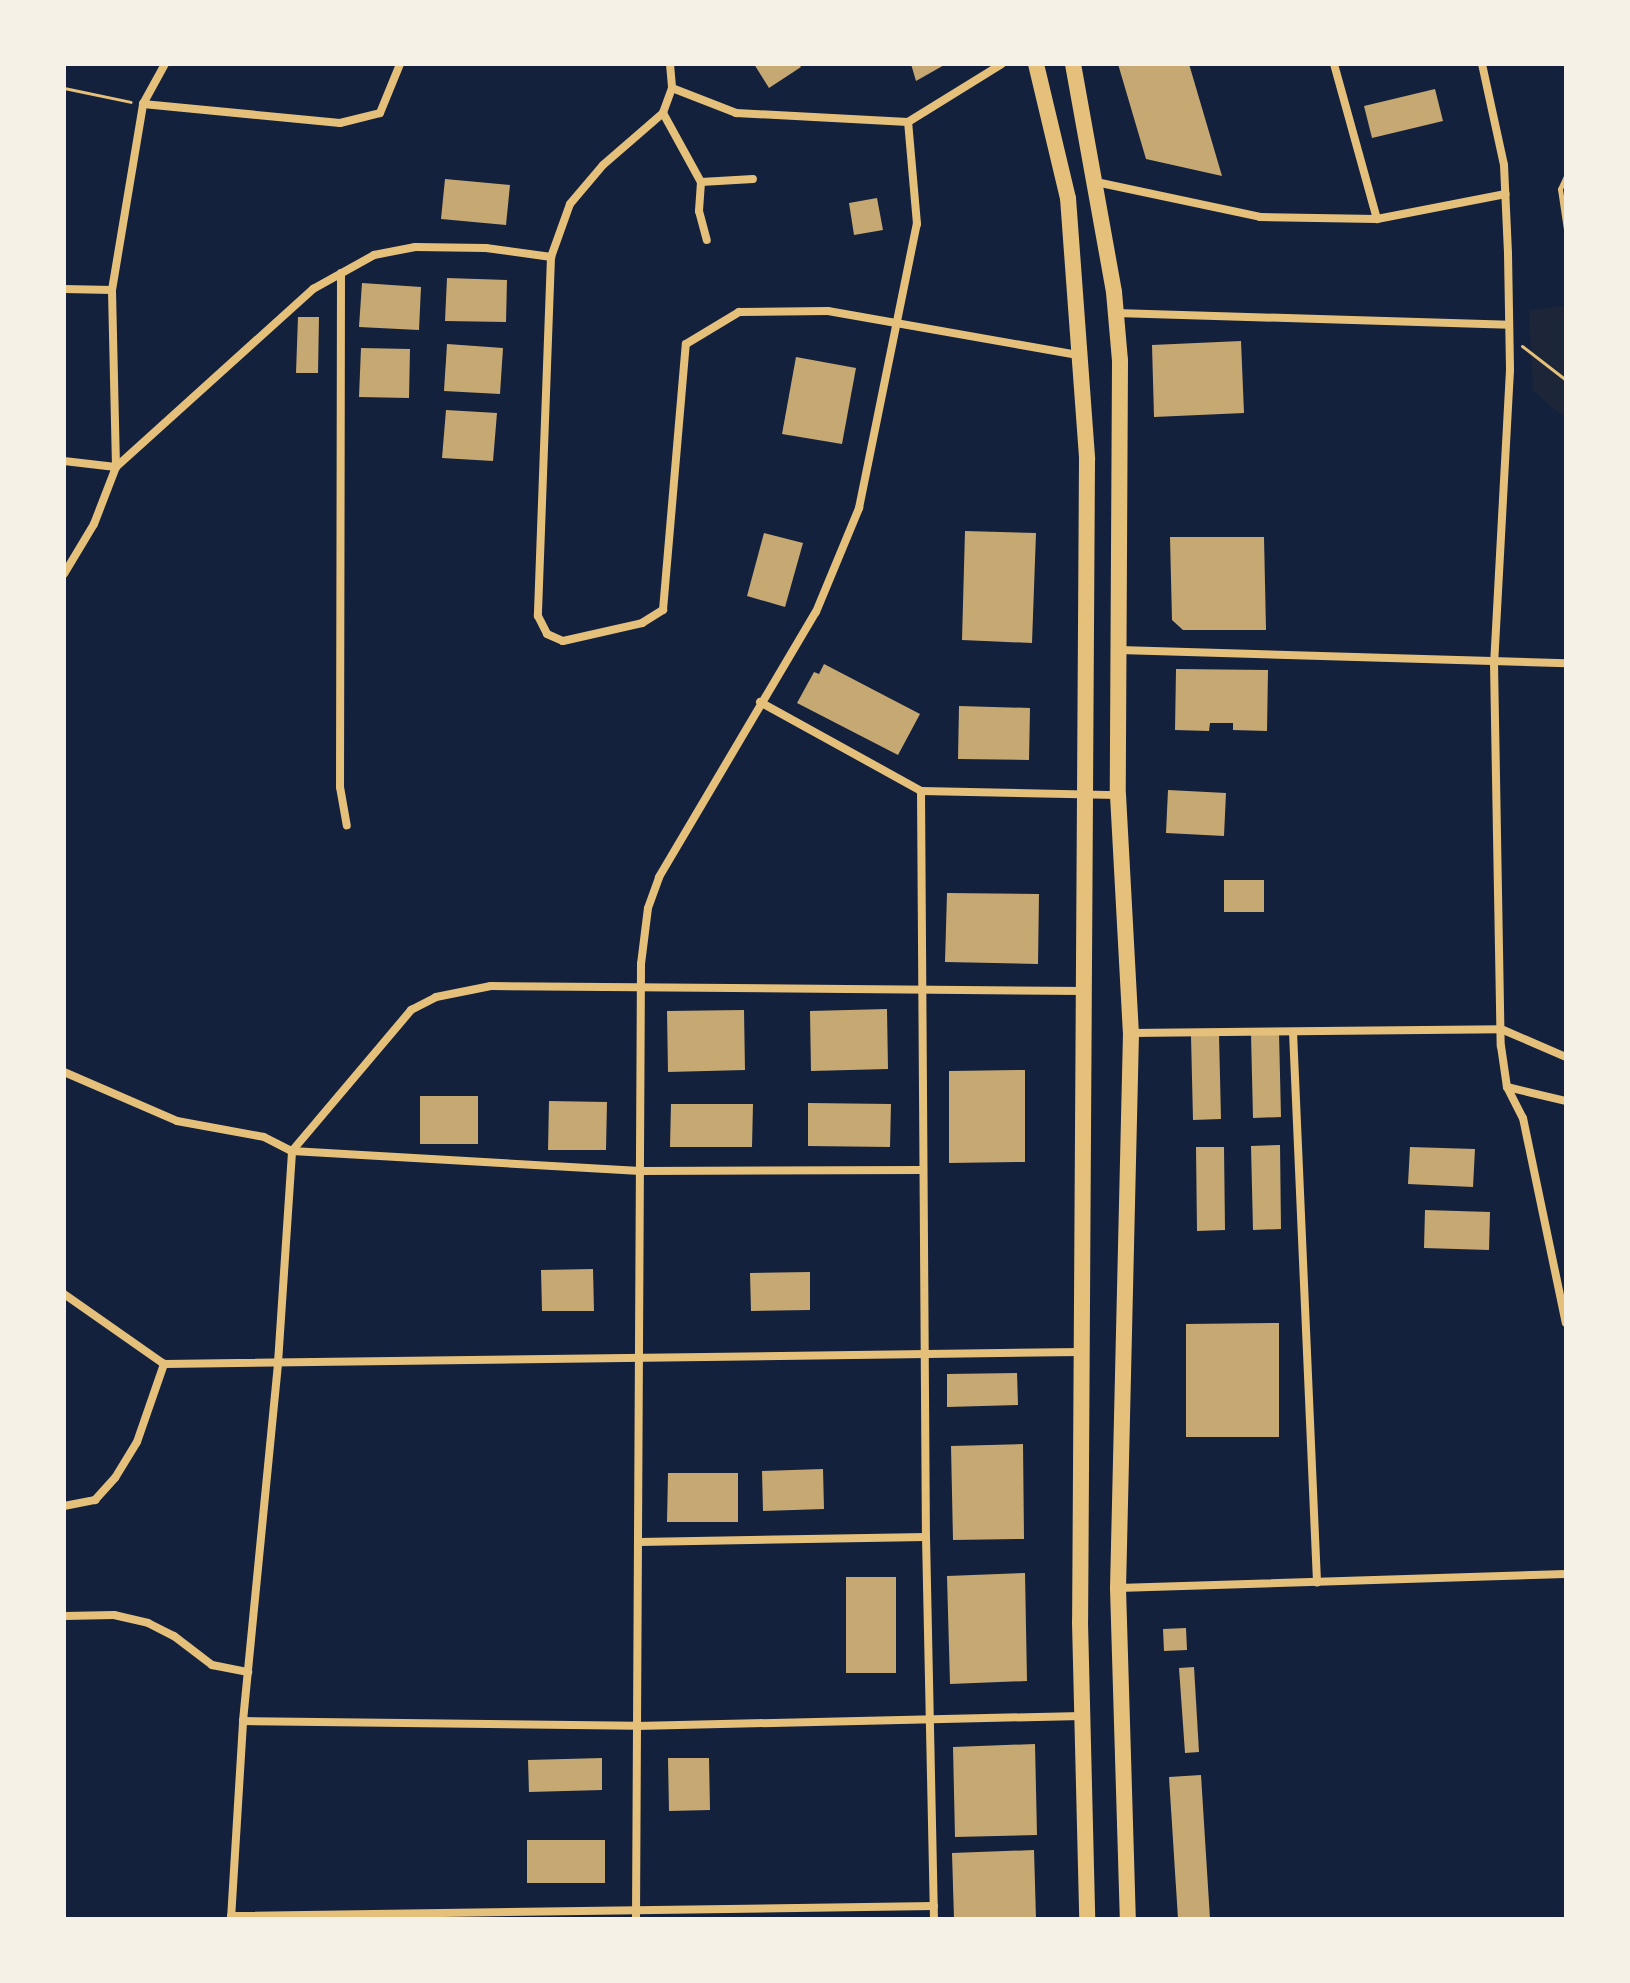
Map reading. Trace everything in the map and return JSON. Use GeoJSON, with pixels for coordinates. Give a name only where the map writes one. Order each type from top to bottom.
{"type":"FeatureCollection","features":[{"type":"Feature","properties":{"kind":"main road"},"geometry":{"type":"LineString","coordinates":[[1036,64],[1068,198],[1083,356],[1087,796],[1082,1716],[1087,1919]]}},
{"type":"Feature","properties":{"kind":"main road"},"geometry":{"type":"LineString","coordinates":[[1073,64],[1096,182],[1116,313],[1118,795],[1131,1033],[1118,1588],[1128,1919]]}},
{"type":"Feature","properties":{"kind":"street"},"geometry":{"type":"LineString","coordinates":[[64,574],[94,524],[116,467],[112,290],[143,104],[165,64]]}},
{"type":"Feature","properties":{"kind":"street"},"geometry":{"type":"LineString","coordinates":[[143,104],[340,123],[380,113],[400,64]]}},
{"type":"Feature","properties":{"kind":"street"},"geometry":{"type":"LineString","coordinates":[[670,64],[672,88],[663,113],[603,165],[570,204],[551,257],[538,616],[547,634],[563,641],[642,623],[663,610],[686,344],[739,312],[828,311],[1083,356]]}},
{"type":"Feature","properties":{"kind":"street"},"geometry":{"type":"LineString","coordinates":[[672,88],[736,113],[908,122],[1002,64]]}},
{"type":"Feature","properties":{"kind":"street"},"geometry":{"type":"LineString","coordinates":[[1334,64],[1377,219]]}},
{"type":"Feature","properties":{"kind":"street"},"geometry":{"type":"LineString","coordinates":[[1482,64],[1491,89],[1506,194],[1509,325],[1494,663],[1501,1029],[1507,1087],[1523,1118],[1566,1323]]}},
{"type":"Feature","properties":{"kind":"street"},"geometry":{"type":"LineString","coordinates":[[663,113],[701,182],[699,211],[707,240]]}},
{"type":"Feature","properties":{"kind":"street"},"geometry":{"type":"LineString","coordinates":[[636,1919],[642,988],[648,908],[659,877],[816,612],[859,508],[917,224],[908,122]]}},
{"type":"Feature","properties":{"kind":"street"},"geometry":{"type":"LineString","coordinates":[[701,182],[753,179]]}},
{"type":"Feature","properties":{"kind":"street"},"geometry":{"type":"LineString","coordinates":[[1096,182],[1260,217],[1377,219],[1506,194]]}},
{"type":"Feature","properties":{"kind":"street"},"geometry":{"type":"LineString","coordinates":[[64,461],[116,467],[251,340],[313,289],[374,255],[415,247],[486,248],[551,257]]}},
{"type":"Feature","properties":{"kind":"street"},"geometry":{"type":"LineString","coordinates":[[341,273],[340,787],[347,825]]}},
{"type":"Feature","properties":{"kind":"street"},"geometry":{"type":"LineString","coordinates":[[64,289],[112,290]]}},
{"type":"Feature","properties":{"kind":"street"},"geometry":{"type":"LineString","coordinates":[[1116,313],[1509,325]]}},
{"type":"Feature","properties":{"kind":"street"},"geometry":{"type":"LineString","coordinates":[[1119,650],[1566,663]]}},
{"type":"Feature","properties":{"kind":"street"},"geometry":{"type":"LineString","coordinates":[[760,702],[921,791],[1118,795]]}},
{"type":"Feature","properties":{"kind":"street"},"geometry":{"type":"LineString","coordinates":[[921,791],[926,1537],[934,1919]]}},
{"type":"Feature","properties":{"kind":"street"},"geometry":{"type":"LineString","coordinates":[[934,1906],[637,1908],[231,1918],[243,1721],[278,1363],[292,1151],[411,1010],[436,997],[491,986],[1085,991]]}},
{"type":"Feature","properties":{"kind":"street"},"geometry":{"type":"LineString","coordinates":[[1131,1033],[1501,1029],[1566,1057]]}},
{"type":"Feature","properties":{"kind":"street"},"geometry":{"type":"LineString","coordinates":[[1293,1032],[1317,1582]]}},
{"type":"Feature","properties":{"kind":"street"},"geometry":{"type":"LineString","coordinates":[[64,1072],[177,1121],[264,1137],[292,1151],[640,1171],[922,1170]]}},
{"type":"Feature","properties":{"kind":"street"},"geometry":{"type":"LineString","coordinates":[[1507,1087],[1566,1101]]}},
{"type":"Feature","properties":{"kind":"street"},"geometry":{"type":"LineString","coordinates":[[64,1294],[164,1364],[1085,1351]]}},
{"type":"Feature","properties":{"kind":"street"},"geometry":{"type":"LineString","coordinates":[[64,1506],[95,1500],[115,1478],[137,1442],[164,1364]]}},
{"type":"Feature","properties":{"kind":"street"},"geometry":{"type":"LineString","coordinates":[[639,1542],[926,1537]]}},
{"type":"Feature","properties":{"kind":"street"},"geometry":{"type":"LineString","coordinates":[[1118,1588],[1566,1574]]}},
{"type":"Feature","properties":{"kind":"street"},"geometry":{"type":"LineString","coordinates":[[64,1616],[114,1615],[148,1623],[174,1636],[212,1665],[248,1672]]}},
{"type":"Feature","properties":{"kind":"street"},"geometry":{"type":"LineString","coordinates":[[243,1721],[636,1726],[1082,1716]]}},
{"type":"Feature","properties":{"kind":"lane"},"geometry":{"type":"LineString","coordinates":[[1566,176],[1560,189],[1566,229]]}},
{"type":"Feature","properties":{"kind":"path"},"geometry":{"type":"LineString","coordinates":[[64,88],[143,104]]}},
{"type":"Feature","properties":{"kind":"path"},"geometry":{"type":"LineString","coordinates":[[1509,337],[1566,380]]}},
{"type":"Feature","properties":{"kind":"shaded area"},"geometry":{"type":"Polygon","coordinates":[[[1566,306],[1566,419],[1533,391],[1529,310],[1566,306]]]}},
{"type":"Feature","properties":{"kind":"building"},"geometry":{"type":"Polygon","coordinates":[[[754,64],[799,64],[801,67],[769,88],[754,64]]]}},
{"type":"Feature","properties":{"kind":"building"},"geometry":{"type":"Polygon","coordinates":[[[911,64],[946,64],[916,81],[911,64]]]}},
{"type":"Feature","properties":{"kind":"building"},"geometry":{"type":"Polygon","coordinates":[[[1118,64],[1189,64],[1222,176],[1146,159],[1118,64]]]}},
{"type":"Feature","properties":{"kind":"building"},"geometry":{"type":"Polygon","coordinates":[[[1435,89],[1443,121],[1372,138],[1364,106],[1435,89]]]}},
{"type":"Feature","properties":{"kind":"building"},"geometry":{"type":"Polygon","coordinates":[[[445,179],[510,185],[506,225],[441,219],[445,179]]]}},
{"type":"Feature","properties":{"kind":"building"},"geometry":{"type":"Polygon","coordinates":[[[877,198],[883,230],[854,235],[849,203],[877,198]]]}},
{"type":"Feature","properties":{"kind":"building"},"geometry":{"type":"Polygon","coordinates":[[[447,278],[507,280],[506,322],[445,321],[447,278]]]}},
{"type":"Feature","properties":{"kind":"building"},"geometry":{"type":"Polygon","coordinates":[[[362,283],[421,287],[419,330],[359,327],[362,283]]]}},
{"type":"Feature","properties":{"kind":"building"},"geometry":{"type":"Polygon","coordinates":[[[298,317],[319,317],[318,373],[296,373],[298,317]]]}},
{"type":"Feature","properties":{"kind":"building"},"geometry":{"type":"Polygon","coordinates":[[[1241,341],[1244,413],[1154,417],[1152,345],[1241,341]]]}},
{"type":"Feature","properties":{"kind":"building"},"geometry":{"type":"Polygon","coordinates":[[[447,344],[503,348],[500,394],[444,391],[447,344]]]}},
{"type":"Feature","properties":{"kind":"building"},"geometry":{"type":"Polygon","coordinates":[[[361,348],[410,349],[409,398],[359,397],[361,348]]]}},
{"type":"Feature","properties":{"kind":"building"},"geometry":{"type":"Polygon","coordinates":[[[796,357],[856,368],[842,444],[782,434],[796,357]]]}},
{"type":"Feature","properties":{"kind":"building"},"geometry":{"type":"Polygon","coordinates":[[[446,410],[497,413],[493,461],[442,458],[446,410]]]}},
{"type":"Feature","properties":{"kind":"building"},"geometry":{"type":"Polygon","coordinates":[[[965,531],[1036,533],[1032,643],[962,640],[965,531]]]}},
{"type":"Feature","properties":{"kind":"building"},"geometry":{"type":"Polygon","coordinates":[[[764,533],[803,543],[785,607],[747,596],[764,533]]]}},
{"type":"Feature","properties":{"kind":"building"},"geometry":{"type":"Polygon","coordinates":[[[1170,537],[1264,537],[1266,630],[1183,630],[1172,620],[1170,537]]]}},
{"type":"Feature","properties":{"kind":"building"},"geometry":{"type":"Polygon","coordinates":[[[824,664],[920,714],[898,755],[797,703],[814,672],[819,674],[824,664]]]}},
{"type":"Feature","properties":{"kind":"building"},"geometry":{"type":"Polygon","coordinates":[[[1176,669],[1268,670],[1267,731],[1233,730],[1233,723],[1210,723],[1209,731],[1175,730],[1176,669]]]}},
{"type":"Feature","properties":{"kind":"building"},"geometry":{"type":"Polygon","coordinates":[[[959,706],[1030,708],[1029,760],[958,759],[959,706]]]}},
{"type":"Feature","properties":{"kind":"building"},"geometry":{"type":"Polygon","coordinates":[[[1168,790],[1226,793],[1224,836],[1166,833],[1168,790]]]}},
{"type":"Feature","properties":{"kind":"building"},"geometry":{"type":"Polygon","coordinates":[[[1224,880],[1264,880],[1264,912],[1224,912],[1224,880]]]}},
{"type":"Feature","properties":{"kind":"building"},"geometry":{"type":"Polygon","coordinates":[[[947,893],[1039,894],[1038,964],[945,962],[947,893]]]}},
{"type":"Feature","properties":{"kind":"building"},"geometry":{"type":"Polygon","coordinates":[[[887,1009],[888,1069],[811,1071],[810,1011],[887,1009]]]}},
{"type":"Feature","properties":{"kind":"building"},"geometry":{"type":"Polygon","coordinates":[[[744,1010],[745,1070],[668,1072],[667,1011],[744,1010]]]}},
{"type":"Feature","properties":{"kind":"building"},"geometry":{"type":"Polygon","coordinates":[[[1279,1033],[1281,1117],[1253,1118],[1251,1034],[1279,1033]]]}},
{"type":"Feature","properties":{"kind":"building"},"geometry":{"type":"Polygon","coordinates":[[[1219,1035],[1221,1119],[1193,1120],[1191,1036],[1219,1035]]]}},
{"type":"Feature","properties":{"kind":"building"},"geometry":{"type":"Polygon","coordinates":[[[1025,1070],[1025,1162],[949,1163],[949,1071],[1025,1070]]]}},
{"type":"Feature","properties":{"kind":"building"},"geometry":{"type":"Polygon","coordinates":[[[420,1096],[478,1096],[478,1144],[420,1144],[420,1096]]]}},
{"type":"Feature","properties":{"kind":"building"},"geometry":{"type":"Polygon","coordinates":[[[549,1101],[607,1102],[606,1150],[548,1150],[549,1101]]]}},
{"type":"Feature","properties":{"kind":"building"},"geometry":{"type":"Polygon","coordinates":[[[808,1103],[891,1104],[890,1147],[808,1146],[808,1103]]]}},
{"type":"Feature","properties":{"kind":"building"},"geometry":{"type":"Polygon","coordinates":[[[671,1104],[753,1104],[752,1147],[670,1147],[671,1104]]]}},
{"type":"Feature","properties":{"kind":"building"},"geometry":{"type":"Polygon","coordinates":[[[1280,1145],[1281,1229],[1253,1230],[1251,1146],[1280,1145]]]}},
{"type":"Feature","properties":{"kind":"building"},"geometry":{"type":"Polygon","coordinates":[[[1196,1147],[1224,1147],[1225,1230],[1197,1231],[1196,1147]]]}},
{"type":"Feature","properties":{"kind":"building"},"geometry":{"type":"Polygon","coordinates":[[[1410,1147],[1475,1149],[1473,1187],[1408,1184],[1410,1147]]]}},
{"type":"Feature","properties":{"kind":"building"},"geometry":{"type":"Polygon","coordinates":[[[1425,1210],[1490,1212],[1489,1250],[1424,1248],[1425,1210]]]}},
{"type":"Feature","properties":{"kind":"building"},"geometry":{"type":"Polygon","coordinates":[[[593,1269],[594,1311],[542,1311],[541,1270],[593,1269]]]}},
{"type":"Feature","properties":{"kind":"building"},"geometry":{"type":"Polygon","coordinates":[[[810,1272],[810,1310],[751,1311],[750,1273],[810,1272]]]}},
{"type":"Feature","properties":{"kind":"building"},"geometry":{"type":"Polygon","coordinates":[[[1279,1323],[1279,1437],[1186,1437],[1186,1324],[1279,1323]]]}},
{"type":"Feature","properties":{"kind":"building"},"geometry":{"type":"Polygon","coordinates":[[[1017,1373],[1018,1405],[947,1407],[947,1374],[1017,1373]]]}},
{"type":"Feature","properties":{"kind":"building"},"geometry":{"type":"Polygon","coordinates":[[[1023,1444],[1024,1539],[953,1540],[951,1446],[1023,1444]]]}},
{"type":"Feature","properties":{"kind":"building"},"geometry":{"type":"Polygon","coordinates":[[[823,1469],[824,1509],[763,1511],[762,1471],[823,1469]]]}},
{"type":"Feature","properties":{"kind":"building"},"geometry":{"type":"Polygon","coordinates":[[[668,1473],[738,1473],[738,1522],[667,1522],[668,1473]]]}},
{"type":"Feature","properties":{"kind":"building"},"geometry":{"type":"Polygon","coordinates":[[[1025,1573],[1027,1681],[950,1684],[947,1576],[1025,1573]]]}},
{"type":"Feature","properties":{"kind":"building"},"geometry":{"type":"Polygon","coordinates":[[[846,1577],[896,1577],[896,1673],[846,1673],[846,1577]]]}},
{"type":"Feature","properties":{"kind":"building"},"geometry":{"type":"Polygon","coordinates":[[[1186,1628],[1187,1650],[1164,1651],[1163,1629],[1186,1628]]]}},
{"type":"Feature","properties":{"kind":"building"},"geometry":{"type":"Polygon","coordinates":[[[1194,1667],[1199,1752],[1185,1753],[1179,1668],[1194,1667]]]}},
{"type":"Feature","properties":{"kind":"building"},"geometry":{"type":"Polygon","coordinates":[[[1035,1744],[1037,1835],[955,1837],[953,1747],[1035,1744]]]}},
{"type":"Feature","properties":{"kind":"building"},"geometry":{"type":"Polygon","coordinates":[[[602,1758],[602,1790],[529,1792],[528,1760],[602,1758]]]}},
{"type":"Feature","properties":{"kind":"building"},"geometry":{"type":"Polygon","coordinates":[[[668,1758],[709,1758],[710,1810],[669,1811],[668,1758]]]}},
{"type":"Feature","properties":{"kind":"building"},"geometry":{"type":"Polygon","coordinates":[[[1201,1775],[1210,1919],[1178,1919],[1169,1777],[1201,1775]]]}},
{"type":"Feature","properties":{"kind":"building"},"geometry":{"type":"Polygon","coordinates":[[[527,1840],[605,1840],[605,1883],[527,1883],[527,1840]]]}},
{"type":"Feature","properties":{"kind":"building"},"geometry":{"type":"Polygon","coordinates":[[[1034,1850],[1036,1919],[954,1919],[952,1853],[1034,1850]]]}}]}
